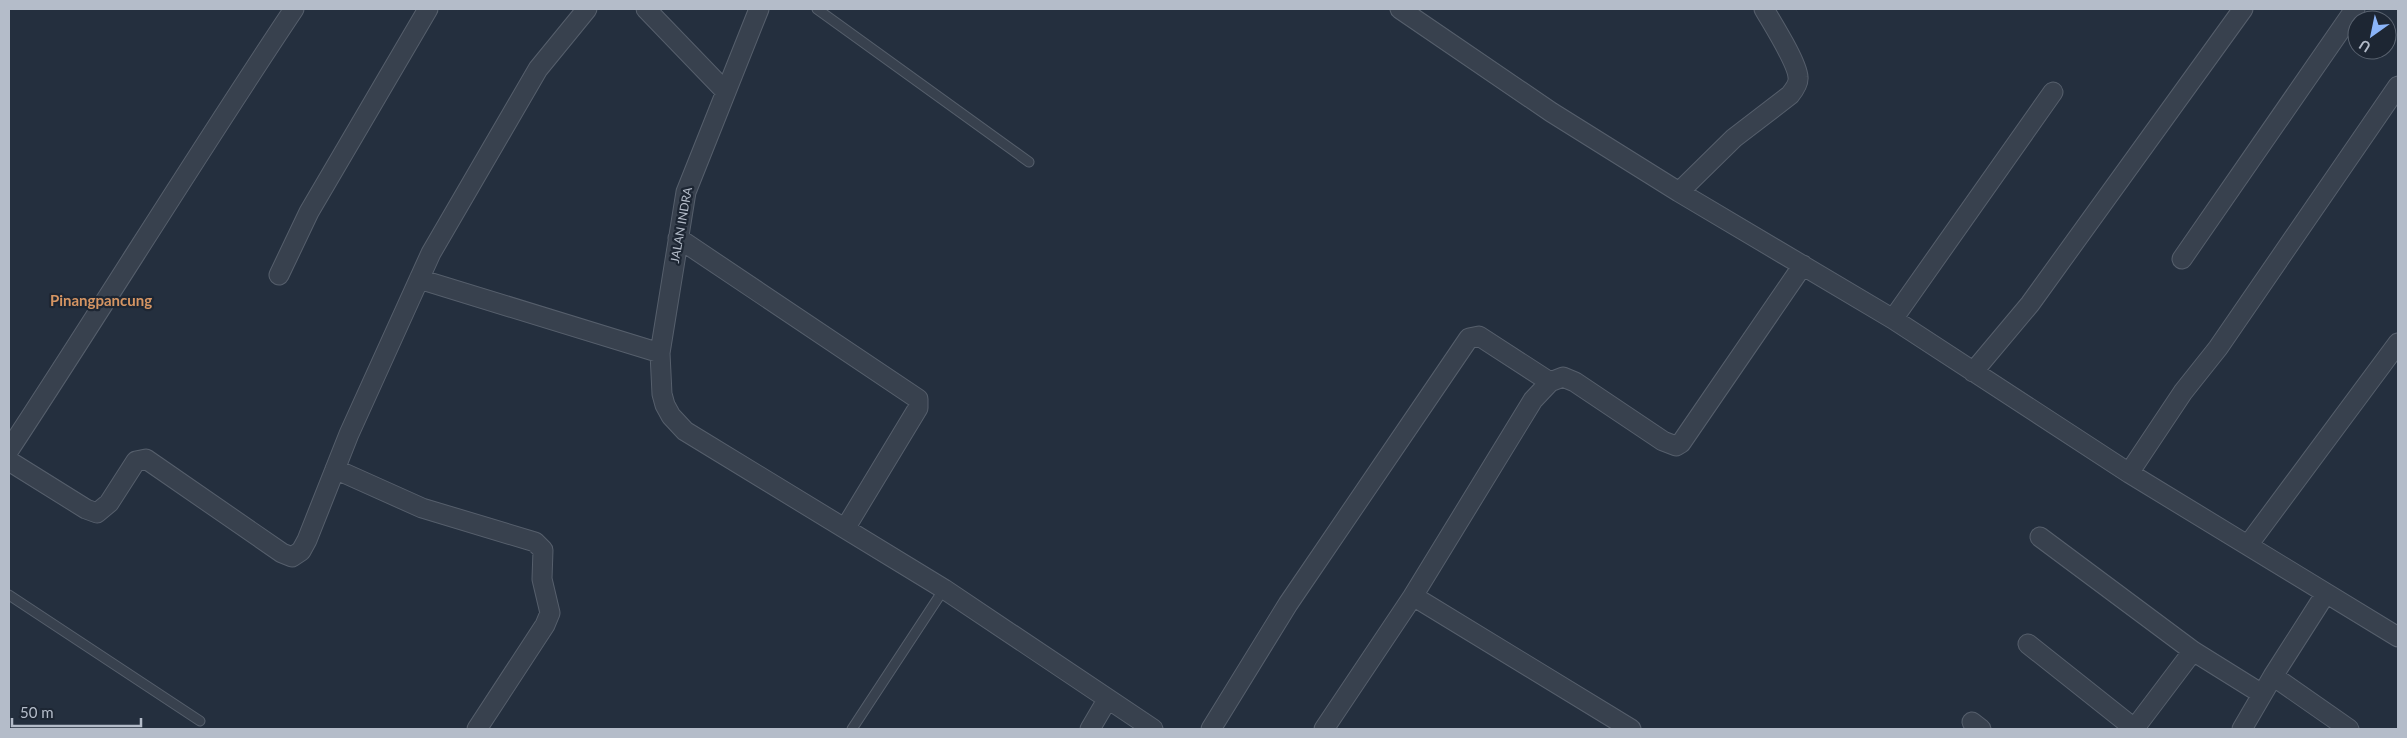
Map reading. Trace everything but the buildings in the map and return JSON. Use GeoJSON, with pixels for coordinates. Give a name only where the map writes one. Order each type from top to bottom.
{"type":"FeatureCollection","features":[{"type":"Feature","properties":{"kind":"street"},"geometry":{"type":"LineString","coordinates":[[9,450],[200,150],[294,9]]}},
{"type":"Feature","properties":{"kind":"street"},"geometry":{"type":"LineString","coordinates":[[279,275],[309,212],[428,9]]}},
{"type":"Feature","properties":{"kind":"street"},"geometry":{"type":"LineString","coordinates":[[9,461],[86,509],[97,513],[108,503],[136,461],[146,459],[292,557],[301,551],[335,469],[432,253],[538,69],[587,9]]}},
{"type":"Feature","properties":{"kind":"street"},"geometry":{"type":"LineString","coordinates":[[646,9],[726,92]]}},
{"type":"Feature","properties":{"kind":"street","name":"JALAN INDRA"},"geometry":{"type":"LineString","coordinates":[[759,9],[686,192],[660,354],[662,394],[671,416],[685,431],[846,528]]}},
{"type":"Feature","properties":{"kind":"street"},"geometry":{"type":"LineString","coordinates":[[1400,9],[1551,112],[1679,192],[1894,319],[2129,473],[2398,637]]}},
{"type":"Feature","properties":{"kind":"street"},"geometry":{"type":"LineString","coordinates":[[1679,192],[1734,138],[1790,95],[1797,85],[1799,77],[1783,41],[1764,9]]}},
{"type":"Feature","properties":{"kind":"street"},"geometry":{"type":"LineString","coordinates":[[1973,372],[2030,304],[2243,9]]}},
{"type":"Feature","properties":{"kind":"street"},"geometry":{"type":"LineString","coordinates":[[2182,259],[2355,9]]}},
{"type":"Feature","properties":{"kind":"street"},"geometry":{"type":"LineString","coordinates":[[2129,473],[2182,392],[2218,348],[2398,86]]}},
{"type":"Feature","properties":{"kind":"street"},"geometry":{"type":"LineString","coordinates":[[1894,319],[2052,92]]}},
{"type":"Feature","properties":{"kind":"street"},"geometry":{"type":"LineString","coordinates":[[678,238],[918,399],[918,408],[846,528],[944,590],[1153,729]]}},
{"type":"Feature","properties":{"kind":"street"},"geometry":{"type":"LineString","coordinates":[[1324,729],[1413,596],[1533,400],[1550,382],[1563,377],[1576,382],[1663,441],[1676,446],[1681,443],[1803,265]]}},
{"type":"Feature","properties":{"kind":"street"},"geometry":{"type":"LineString","coordinates":[[419,279],[660,354]]}},
{"type":"Feature","properties":{"kind":"street"},"geometry":{"type":"LineString","coordinates":[[1210,729],[1288,604],[1469,338],[1479,336],[1550,382]]}},
{"type":"Feature","properties":{"kind":"street"},"geometry":{"type":"LineString","coordinates":[[2248,545],[2398,343]]}},
{"type":"Feature","properties":{"kind":"street"},"geometry":{"type":"LineString","coordinates":[[335,469],[422,508],[535,542],[543,550],[542,579],[550,613],[545,624],[477,729]]}},
{"type":"Feature","properties":{"kind":"street"},"geometry":{"type":"LineString","coordinates":[[2040,537],[2193,651],[2262,694]]}},
{"type":"Feature","properties":{"kind":"street"},"geometry":{"type":"LineString","coordinates":[[2242,729],[2326,593]]}},
{"type":"Feature","properties":{"kind":"street"},"geometry":{"type":"LineString","coordinates":[[1413,596],[1631,729]]}},
{"type":"Feature","properties":{"kind":"street"},"geometry":{"type":"LineString","coordinates":[[2028,644],[2135,729],[2193,651]]}},
{"type":"Feature","properties":{"kind":"street"},"geometry":{"type":"LineString","coordinates":[[2273,676],[2349,729]]}},
{"type":"Feature","properties":{"kind":"street"},"geometry":{"type":"LineString","coordinates":[[1090,729],[1107,700]]}},
{"type":"Feature","properties":{"kind":"lane"},"geometry":{"type":"LineString","coordinates":[[817,9],[1029,162]]}},
{"type":"Feature","properties":{"kind":"lane"},"geometry":{"type":"LineString","coordinates":[[852,729],[944,590]]}},
{"type":"Feature","properties":{"kind":"lane"},"geometry":{"type":"LineString","coordinates":[[9,596],[200,721]]}},
{"type":"Feature","properties":{"kind":"district","name":"Pinangpancung"},"geometry":{"type":"Point","coordinates":[101,300]}}]}
